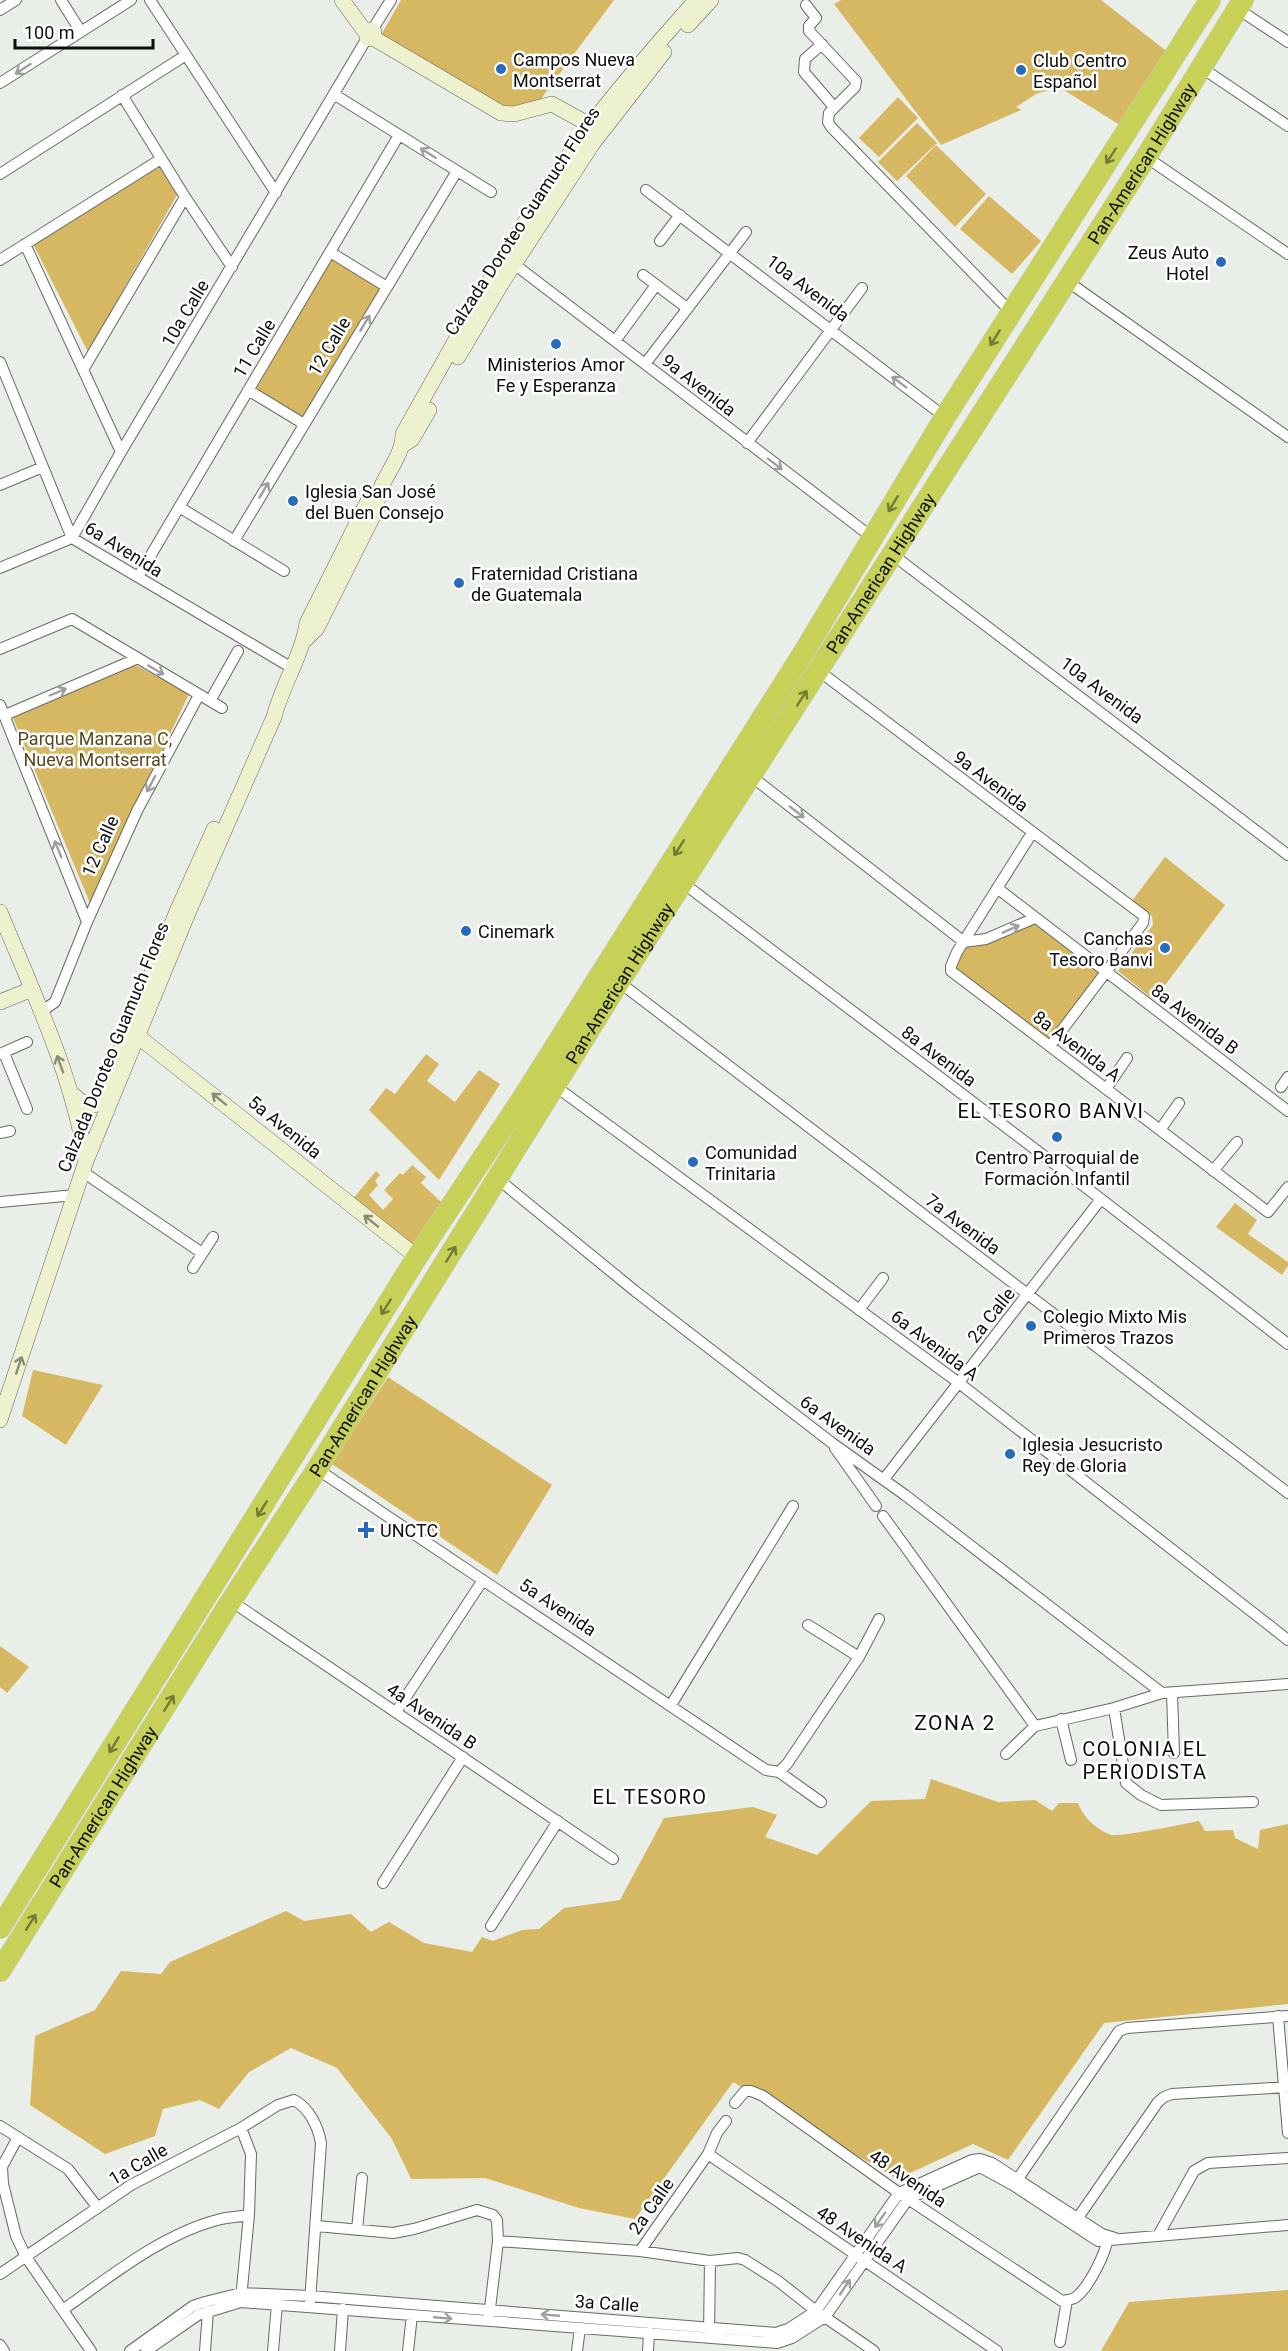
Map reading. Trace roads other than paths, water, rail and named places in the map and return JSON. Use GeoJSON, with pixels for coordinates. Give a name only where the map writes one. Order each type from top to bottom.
{"type":"FeatureCollection","features":[{"type":"Feature","properties":{"kind":"highway","name":"Pan-American Highway"},"geometry":{"type":"LineString","coordinates":[[0,1928],[417,1257],[522,1099],[807,647],[945,417],[1210,0]]}},
{"type":"Feature","properties":{"kind":"highway","name":"Pan-American Highway"},"geometry":{"type":"LineString","coordinates":[[0,1971],[231,1601],[317,1469],[619,982],[1146,157],[1241,4]]}},
{"type":"Feature","properties":{"kind":"highway"},"geometry":{"type":"LineString","coordinates":[[1146,157],[1138,150],[1138,140],[1180,72],[1179,49]]}},
{"type":"Feature","properties":{"kind":"highway"},"geometry":{"type":"LineString","coordinates":[[751,776],[745,768],[746,758],[802,670],[807,647]]}},
{"type":"Feature","properties":{"kind":"highway"},"geometry":{"type":"LineString","coordinates":[[696,861],[703,836],[739,779],[738,771],[731,766]]}},
{"type":"Feature","properties":{"kind":"highway"},"geometry":{"type":"LineString","coordinates":[[498,1179],[492,1170],[492,1163],[516,1124],[522,1099]]}},
{"type":"Feature","properties":{"kind":"highway"},"geometry":{"type":"LineString","coordinates":[[265,1551],[286,1497],[421,1283],[425,1269],[417,1257]]}},
{"type":"Feature","properties":{"kind":"highway"},"geometry":{"type":"LineString","coordinates":[[85,1793],[99,1775],[105,1773],[108,1779],[103,1808]]}},
{"type":"Feature","properties":{"kind":"main road"},"geometry":{"type":"LineString","coordinates":[[342,0],[369,34],[501,113],[514,114],[552,104],[560,107],[592,134]]}},
{"type":"Feature","properties":{"kind":"main road","name":"Calzada Doroteo Guamuch Flores"},"geometry":{"type":"LineString","coordinates":[[592,134],[656,45],[696,0]]}},
{"type":"Feature","properties":{"kind":"main road","name":"Calzada Doroteo Guamuch Flores"},"geometry":{"type":"LineString","coordinates":[[71,1093],[85,1105],[96,1104],[134,1032],[274,717],[279,696],[304,640],[317,628],[377,508],[376,496],[403,445],[403,434],[509,261],[560,168],[711,0]]}},
{"type":"Feature","properties":{"kind":"main road"},"geometry":{"type":"LineString","coordinates":[[0,912],[71,1093],[84,1167]]}},
{"type":"Feature","properties":{"kind":"main road"},"geometry":{"type":"LineString","coordinates":[[0,1002],[32,990]]}},
{"type":"Feature","properties":{"kind":"main road","name":"Calzada Doroteo Guamuch Flores"},"geometry":{"type":"LineString","coordinates":[[0,1420],[84,1167],[134,1032]]}},
{"type":"Feature","properties":{"kind":"main road","name":"5a Avenida"},"geometry":{"type":"LineString","coordinates":[[134,1032],[417,1257]]}},
{"type":"Feature","properties":{"kind":"street"},"geometry":{"type":"LineString","coordinates":[[0,10],[16,0]]}},
{"type":"Feature","properties":{"kind":"street"},"geometry":{"type":"LineString","coordinates":[[61,0],[81,32]]}},
{"type":"Feature","properties":{"kind":"street"},"geometry":{"type":"LineString","coordinates":[[0,83],[130,0]]}},
{"type":"Feature","properties":{"kind":"street"},"geometry":{"type":"LineString","coordinates":[[150,0],[276,193]]}},
{"type":"Feature","properties":{"kind":"street","name":"10a Calle"},"geometry":{"type":"LineString","coordinates":[[72,538],[391,0]]}},
{"type":"Feature","properties":{"kind":"street"},"geometry":{"type":"LineString","coordinates":[[1241,4],[1288,42]]}},
{"type":"Feature","properties":{"kind":"street"},"geometry":{"type":"LineString","coordinates":[[806,5],[816,18],[809,26],[809,31],[856,81],[855,87],[829,113],[828,122],[831,127],[1011,312]]}},
{"type":"Feature","properties":{"kind":"street"},"geometry":{"type":"LineString","coordinates":[[822,44],[805,60],[804,72],[834,107]]}},
{"type":"Feature","properties":{"kind":"street"},"geometry":{"type":"LineString","coordinates":[[1,169],[186,55]]}},
{"type":"Feature","properties":{"kind":"street"},"geometry":{"type":"LineString","coordinates":[[1202,68],[1288,126]]}},
{"type":"Feature","properties":{"kind":"street"},"geometry":{"type":"LineString","coordinates":[[122,95],[232,267]]}},
{"type":"Feature","properties":{"kind":"street"},"geometry":{"type":"LineString","coordinates":[[335,96],[491,192]]}},
{"type":"Feature","properties":{"kind":"street","name":"11 Calle"},"geometry":{"type":"LineString","coordinates":[[138,577],[399,135]]}},
{"type":"Feature","properties":{"kind":"street"},"geometry":{"type":"LineString","coordinates":[[1146,157],[1288,254]]}},
{"type":"Feature","properties":{"kind":"street"},"geometry":{"type":"LineString","coordinates":[[0,260],[161,159]]}},
{"type":"Feature","properties":{"kind":"street","name":"12 Calle"},"geometry":{"type":"LineString","coordinates":[[234,541],[457,171]]}},
{"type":"Feature","properties":{"kind":"street","name":"10a Avenida"},"geometry":{"type":"LineString","coordinates":[[646,189],[945,417]]}},
{"type":"Feature","properties":{"kind":"street"},"geometry":{"type":"LineString","coordinates":[[83,370],[185,196]]}},
{"type":"Feature","properties":{"kind":"street"},"geometry":{"type":"LineString","coordinates":[[660,242],[680,215]]}},
{"type":"Feature","properties":{"kind":"street"},"geometry":{"type":"LineString","coordinates":[[645,364],[746,232]]}},
{"type":"Feature","properties":{"kind":"street"},"geometry":{"type":"LineString","coordinates":[[25,244],[121,452]]}},
{"type":"Feature","properties":{"kind":"street"},"geometry":{"type":"LineString","coordinates":[[330,252],[387,287]]}},
{"type":"Feature","properties":{"kind":"street","name":"9a Avenida"},"geometry":{"type":"LineString","coordinates":[[509,261],[873,538]]}},
{"type":"Feature","properties":{"kind":"street"},"geometry":{"type":"LineString","coordinates":[[643,275],[687,308]]}},
{"type":"Feature","properties":{"kind":"street"},"geometry":{"type":"LineString","coordinates":[[1067,281],[1288,437]]}},
{"type":"Feature","properties":{"kind":"street"},"geometry":{"type":"LineString","coordinates":[[615,341],[656,285]]}},
{"type":"Feature","properties":{"kind":"street"},"geometry":{"type":"LineString","coordinates":[[747,443],[862,288]]}},
{"type":"Feature","properties":{"kind":"street","name":"6a Avenida"},"geometry":{"type":"LineString","coordinates":[[0,362],[72,538],[292,668]]}},
{"type":"Feature","properties":{"kind":"street"},"geometry":{"type":"LineString","coordinates":[[248,390],[304,424]]}},
{"type":"Feature","properties":{"kind":"street"},"geometry":{"type":"LineString","coordinates":[[0,485],[43,467]]}},
{"type":"Feature","properties":{"kind":"street"},"geometry":{"type":"LineString","coordinates":[[179,507],[284,571]]}},
{"type":"Feature","properties":{"kind":"street"},"geometry":{"type":"LineString","coordinates":[[0,568],[72,538]]}},
{"type":"Feature","properties":{"kind":"street","name":"10a Avenida"},"geometry":{"type":"LineString","coordinates":[[892,555],[1288,855]]}},
{"type":"Feature","properties":{"kind":"street"},"geometry":{"type":"LineString","coordinates":[[0,649],[70,618],[222,708]]}},
{"type":"Feature","properties":{"kind":"street"},"geometry":{"type":"LineString","coordinates":[[210,701],[238,651]]}},
{"type":"Feature","properties":{"kind":"street"},"geometry":{"type":"LineString","coordinates":[[87,922],[2,710],[136,659]]}},
{"type":"Feature","properties":{"kind":"street","name":"9a Avenida"},"geometry":{"type":"LineString","coordinates":[[819,671],[1144,916],[1143,923],[1105,971]]}},
{"type":"Feature","properties":{"kind":"street","name":"12 Calle"},"geometry":{"type":"LineString","coordinates":[[41,1012],[55,1002],[87,922],[137,811],[199,695]]}},
{"type":"Feature","properties":{"kind":"street"},"geometry":{"type":"LineString","coordinates":[[751,776],[964,942],[987,939],[1035,918]]}},
{"type":"Feature","properties":{"kind":"street"},"geometry":{"type":"LineString","coordinates":[[964,942],[1032,833]]}},
{"type":"Feature","properties":{"kind":"street","name":"8a Avenida"},"geometry":{"type":"LineString","coordinates":[[682,884],[1101,1199],[1288,1344]]}},
{"type":"Feature","properties":{"kind":"street","name":"8a Avenida B"},"geometry":{"type":"LineString","coordinates":[[997,888],[1288,1111]]}},
{"type":"Feature","properties":{"kind":"street","name":"8a Avenida A"},"geometry":{"type":"LineString","coordinates":[[964,942],[951,966],[951,971],[1213,1171],[1269,1212],[1288,1187]]}},
{"type":"Feature","properties":{"kind":"street"},"geometry":{"type":"LineString","coordinates":[[1050,1046],[1105,971]]}},
{"type":"Feature","properties":{"kind":"street","name":"7a Avenida"},"geometry":{"type":"LineString","coordinates":[[619,982],[1288,1493]]}},
{"type":"Feature","properties":{"kind":"street"},"geometry":{"type":"LineString","coordinates":[[27,1042],[2,1053],[27,1109]]}},
{"type":"Feature","properties":{"kind":"street"},"geometry":{"type":"LineString","coordinates":[[1106,1089],[1127,1058]]}},
{"type":"Feature","properties":{"kind":"street"},"geometry":{"type":"LineString","coordinates":[[1281,1087],[1288,1077]]}},
{"type":"Feature","properties":{"kind":"street","name":"6a Avenida A"},"geometry":{"type":"LineString","coordinates":[[555,1086],[959,1383],[1288,1640]]}},
{"type":"Feature","properties":{"kind":"street"},"geometry":{"type":"LineString","coordinates":[[1160,1130],[1179,1103]]}},
{"type":"Feature","properties":{"kind":"street"},"geometry":{"type":"LineString","coordinates":[[1213,1171],[1237,1142]]}},
{"type":"Feature","properties":{"kind":"street"},"geometry":{"type":"LineString","coordinates":[[84,1167],[202,1253]]}},
{"type":"Feature","properties":{"kind":"street","name":"6a Avenida"},"geometry":{"type":"LineString","coordinates":[[498,1179],[635,1291],[832,1443],[884,1479],[1167,1693]]}},
{"type":"Feature","properties":{"kind":"street"},"geometry":{"type":"LineString","coordinates":[[0,1202],[75,1194]]}},
{"type":"Feature","properties":{"kind":"street","name":"2a Calle"},"geometry":{"type":"LineString","coordinates":[[884,1479],[1101,1199]]}},
{"type":"Feature","properties":{"kind":"street"},"geometry":{"type":"LineString","coordinates":[[193,1268],[213,1237]]}},
{"type":"Feature","properties":{"kind":"street"},"geometry":{"type":"LineString","coordinates":[[860,1310],[883,1278]]}},
{"type":"Feature","properties":{"kind":"street"},"geometry":{"type":"LineString","coordinates":[[832,1443],[876,1506]]}},
{"type":"Feature","properties":{"kind":"street","name":"5a Avenida"},"geometry":{"type":"LineString","coordinates":[[317,1469],[766,1770],[779,1772],[821,1802]]}},
{"type":"Feature","properties":{"kind":"street"},"geometry":{"type":"LineString","coordinates":[[671,1705],[794,1506]]}},
{"type":"Feature","properties":{"kind":"street"},"geometry":{"type":"LineString","coordinates":[[883,1516],[1035,1726]]}},
{"type":"Feature","properties":{"kind":"street"},"geometry":{"type":"LineString","coordinates":[[396,1712],[483,1580]]}},
{"type":"Feature","properties":{"kind":"street","name":"4a Avenida B"},"geometry":{"type":"LineString","coordinates":[[231,1601],[613,1859]]}},
{"type":"Feature","properties":{"kind":"street"},"geometry":{"type":"LineString","coordinates":[[779,1772],[788,1764],[859,1657],[879,1619]]}},
{"type":"Feature","properties":{"kind":"street"},"geometry":{"type":"LineString","coordinates":[[808,1625],[859,1657]]}},
{"type":"Feature","properties":{"kind":"street"},"geometry":{"type":"LineString","coordinates":[[1006,1754],[1035,1726],[1061,1719],[1114,1708],[1167,1693],[1288,1684]]}},
{"type":"Feature","properties":{"kind":"street"},"geometry":{"type":"LineString","coordinates":[[1167,1693],[1174,1753]]}},
{"type":"Feature","properties":{"kind":"street"},"geometry":{"type":"LineString","coordinates":[[1114,1708],[1126,1783],[1151,1801],[1161,1805],[1253,1802]]}},
{"type":"Feature","properties":{"kind":"street"},"geometry":{"type":"LineString","coordinates":[[1061,1719],[1071,1760]]}},
{"type":"Feature","properties":{"kind":"street"},"geometry":{"type":"LineString","coordinates":[[383,1883],[463,1757]]}},
{"type":"Feature","properties":{"kind":"street"},"geometry":{"type":"LineString","coordinates":[[491,1926],[558,1821]]}},
{"type":"Feature","properties":{"kind":"street"},"geometry":{"type":"LineString","coordinates":[[1016,2182],[1119,2031],[1127,2028],[1283,2016],[1288,2133]]}},
{"type":"Feature","properties":{"kind":"street"},"geometry":{"type":"LineString","coordinates":[[1075,2222],[1158,2102],[1164,2097],[1286,2088]]}},
{"type":"Feature","properties":{"kind":"street","name":"48 Avenida"},"geometry":{"type":"LineString","coordinates":[[735,2103],[745,2091],[752,2091],[763,2096],[904,2196],[1058,2299],[1067,2300]]}},
{"type":"Feature","properties":{"kind":"street","name":"1a Calle"},"geometry":{"type":"LineString","coordinates":[[0,2274],[131,2185],[241,2128],[287,2101],[294,2100],[300,2103],[312,2118],[321,2143],[317,2226]]}},
{"type":"Feature","properties":{"kind":"street","name":"2a Calle"},"geometry":{"type":"LineString","coordinates":[[498,2241],[640,2252],[708,2154],[717,2133],[726,2121]]}},
{"type":"Feature","properties":{"kind":"street"},"geometry":{"type":"LineString","coordinates":[[0,2126],[68,2169],[98,2208]]}},
{"type":"Feature","properties":{"kind":"street"},"geometry":{"type":"LineString","coordinates":[[241,2128],[251,2154],[249,2215],[241,2298]]}},
{"type":"Feature","properties":{"kind":"street"},"geometry":{"type":"LineString","coordinates":[[18,2138],[2,2167],[3,2184],[16,2236],[26,2257],[91,2351]]}},
{"type":"Feature","properties":{"kind":"street","name":"48 Avenida A"},"geometry":{"type":"LineString","coordinates":[[708,2154],[997,2351]]}},
{"type":"Feature","properties":{"kind":"street"},"geometry":{"type":"LineString","coordinates":[[1159,2234],[1194,2171],[1201,2166],[1208,2163],[1288,2158]]}},
{"type":"Feature","properties":{"kind":"street"},"geometry":{"type":"LineString","coordinates":[[904,2196],[980,2167],[1016,2182],[1075,2222],[1111,2239],[1288,2225]]}},
{"type":"Feature","properties":{"kind":"street"},"geometry":{"type":"LineString","coordinates":[[357,2230],[362,2178]]}},
{"type":"Feature","properties":{"kind":"street","name":"3a Calle"},"geometry":{"type":"LineString","coordinates":[[130,2351],[193,2307],[219,2298],[310,2301],[709,2333],[777,2343],[792,2338],[820,2314],[904,2196]]}},
{"type":"Feature","properties":{"kind":"street"},"geometry":{"type":"LineString","coordinates":[[310,2301],[317,2226],[393,2233],[477,2210],[487,2211],[497,2220],[498,2241],[489,2316]]}},
{"type":"Feature","properties":{"kind":"street"},"geometry":{"type":"LineString","coordinates":[[64,2309],[110,2276],[170,2238],[217,2219],[249,2215]]}},
{"type":"Feature","properties":{"kind":"street"},"geometry":{"type":"LineString","coordinates":[[1060,2342],[1067,2300],[1075,2299],[1086,2287],[1111,2239]]}},
{"type":"Feature","properties":{"kind":"street"},"geometry":{"type":"LineString","coordinates":[[640,2252],[710,2261],[738,2258],[755,2265],[874,2351]]}},
{"type":"Feature","properties":{"kind":"street"},"geometry":{"type":"LineString","coordinates":[[709,2333],[710,2261]]}},
{"type":"Feature","properties":{"kind":"street","name":"3a Calle"},"geometry":{"type":"LineString","coordinates":[[146,2351],[198,2315],[241,2298],[277,2304],[310,2301],[343,2309],[412,2315],[489,2316],[580,2328],[709,2333]]}},
{"type":"Feature","properties":{"kind":"street"},"geometry":{"type":"LineString","coordinates":[[273,2351],[277,2304]]}},
{"type":"Feature","properties":{"kind":"street"},"geometry":{"type":"LineString","coordinates":[[340,2351],[343,2309]]}},
{"type":"Feature","properties":{"kind":"street"},"geometry":{"type":"LineString","coordinates":[[205,2351],[208,2311]]}},
{"type":"Feature","properties":{"kind":"street"},"geometry":{"type":"LineString","coordinates":[[408,2351],[412,2315]]}},
{"type":"Feature","properties":{"kind":"street"},"geometry":{"type":"LineString","coordinates":[[578,2351],[580,2328]]}},
{"type":"Feature","properties":{"kind":"street"},"geometry":{"type":"LineString","coordinates":[[648,2351],[649,2332]]}},
{"type":"Feature","properties":{"kind":"street"},"geometry":{"type":"LineString","coordinates":[[0,2345],[4,2351]]}},
{"type":"Feature","properties":{"kind":"place","name":"Campos Nueva Montserrat"},"geometry":{"type":"Point","coordinates":[501,69]}},
{"type":"Feature","properties":{"kind":"place","name":"Club Centro Español"},"geometry":{"type":"Point","coordinates":[1021,70]}},
{"type":"Feature","properties":{"kind":"place","name":"Zeus Auto Hotel"},"geometry":{"type":"Point","coordinates":[1221,262]}},
{"type":"Feature","properties":{"kind":"place","name":"Ministerios Amor Fe y Esperanza"},"geometry":{"type":"Point","coordinates":[556,344]}},
{"type":"Feature","properties":{"kind":"place","name":"Iglesia San José del Buen Consejo"},"geometry":{"type":"Point","coordinates":[293,501]}},
{"type":"Feature","properties":{"kind":"place","name":"Fraternidad Cristiana de Guatemala"},"geometry":{"type":"Point","coordinates":[459,583]}},
{"type":"Feature","properties":{"kind":"place","name":"Cinemark"},"geometry":{"type":"Point","coordinates":[466,931]}},
{"type":"Feature","properties":{"kind":"place","name":"Canchas Tesoro Banvi"},"geometry":{"type":"Point","coordinates":[1165,948]}},
{"type":"Feature","properties":{"kind":"place","name":"Centro Parroquial de Formación Infantil"},"geometry":{"type":"Point","coordinates":[1057,1137]}},
{"type":"Feature","properties":{"kind":"place","name":"Comunidad Trinitaria"},"geometry":{"type":"Point","coordinates":[693,1162]}},
{"type":"Feature","properties":{"kind":"place","name":"Colegio Mixto Mis Primeros Trazos"},"geometry":{"type":"Point","coordinates":[1031,1326]}},
{"type":"Feature","properties":{"kind":"place","name":"Iglesia Jesucristo Rey de Gloria"},"geometry":{"type":"Point","coordinates":[1010,1454]}},
{"type":"Feature","properties":{"kind":"place","name":"UNCTC"},"geometry":{"type":"Point","coordinates":[366,1530]}},
{"type":"Feature","properties":{"kind":"district","name":"EL TESORO BANVI"},"geometry":{"type":"Point","coordinates":[1051,1111]}},
{"type":"Feature","properties":{"kind":"district","name":"ZONA 2"},"geometry":{"type":"Point","coordinates":[955,1723]}},
{"type":"Feature","properties":{"kind":"district","name":"COLONIA EL PERIODISTA"},"geometry":{"type":"Point","coordinates":[1145,1760]}},
{"type":"Feature","properties":{"kind":"district","name":"EL TESORO"},"geometry":{"type":"Point","coordinates":[650,1797]}},
{"type":"Feature","properties":{"kind":"park label","name":"Parque Manzana C, Nueva Montserrat"},"geometry":{"type":"Point","coordinates":[95,748]}}]}
